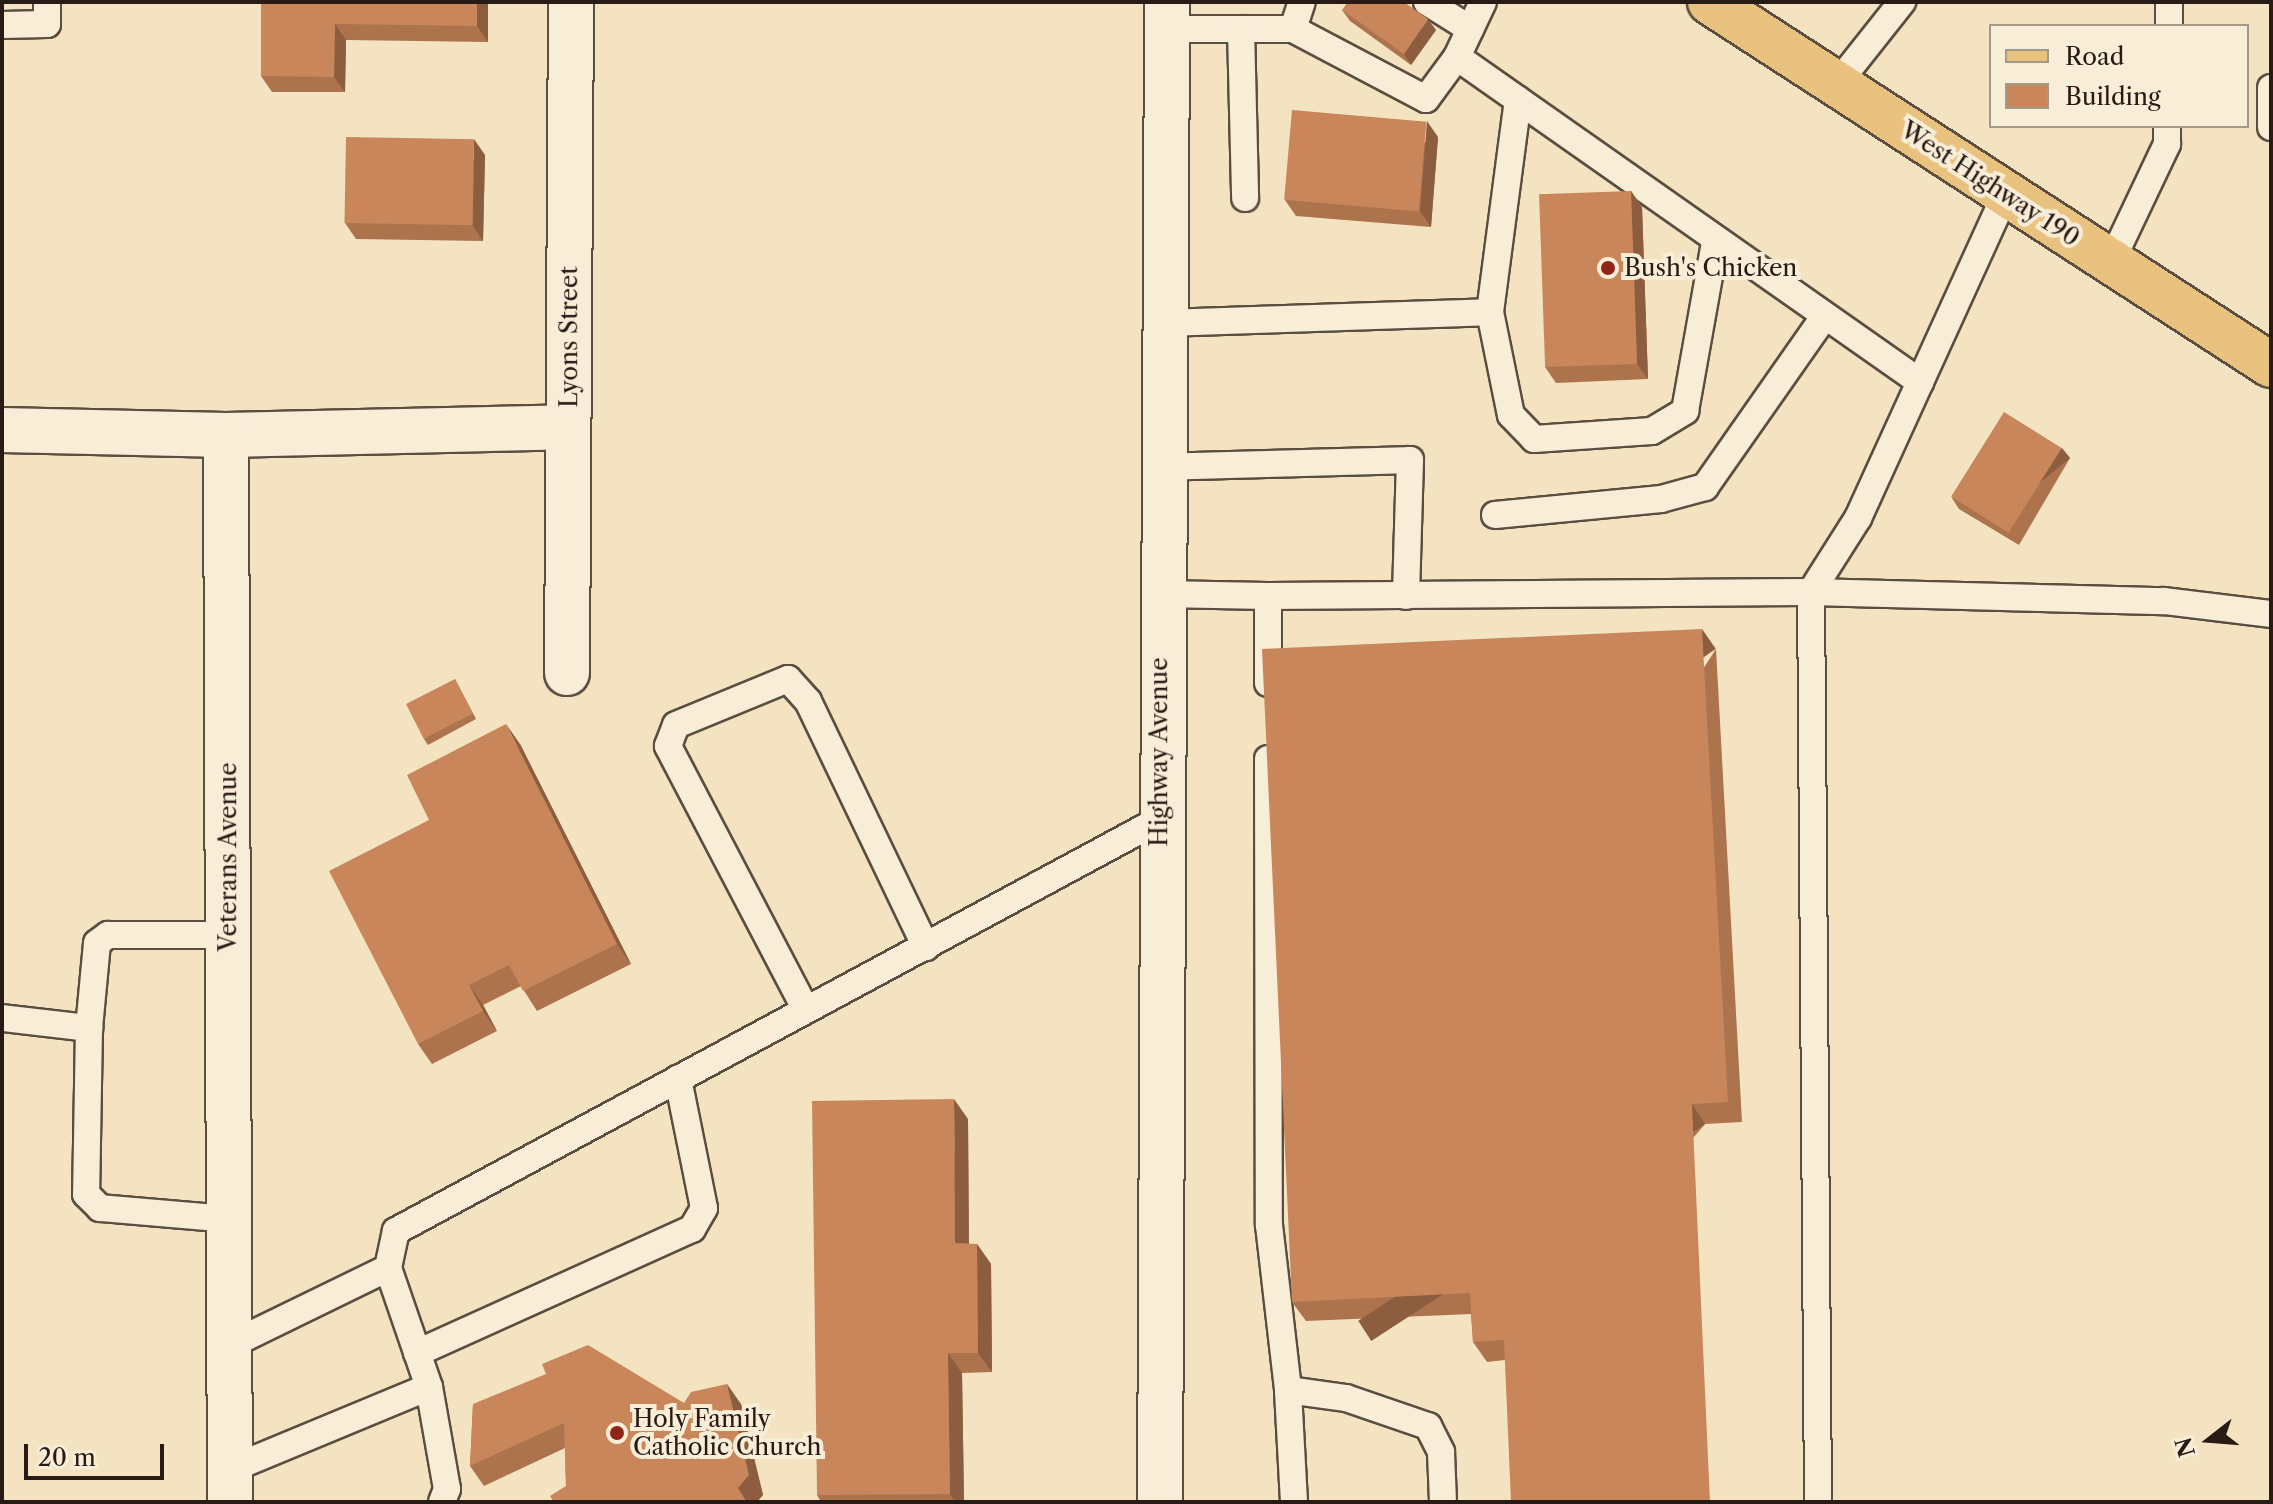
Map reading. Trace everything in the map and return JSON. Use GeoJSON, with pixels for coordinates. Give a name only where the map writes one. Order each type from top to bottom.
{"type":"FeatureCollection","features":[{"type":"Feature","properties":{"kind":"main road","name":"West Highway 190"},"geometry":{"type":"LineString","coordinates":[[1710,2],[2271,365]]}},
{"type":"Feature","properties":{"kind":"street","name":"Lyons Street"},"geometry":{"type":"LineString","coordinates":[[567,673],[571,2]]}},
{"type":"Feature","properties":{"kind":"street","name":"Highway Avenue"},"geometry":{"type":"LineString","coordinates":[[1160,1502],[1160,467],[1167,15]]}},
{"type":"Feature","properties":{"kind":"street"},"geometry":{"type":"LineString","coordinates":[[2,430],[226,435],[568,427]]}},
{"type":"Feature","properties":{"kind":"street","name":"Veterans Avenue"},"geometry":{"type":"LineString","coordinates":[[226,435],[230,1485]]}},
{"type":"Feature","properties":{"kind":"lane"},"geometry":{"type":"LineString","coordinates":[[2,25],[47,24],[47,2]]}},
{"type":"Feature","properties":{"kind":"lane"},"geometry":{"type":"LineString","coordinates":[[1293,29],[1302,2]]}},
{"type":"Feature","properties":{"kind":"lane"},"geometry":{"type":"LineString","coordinates":[[1427,2],[1470,29]]}},
{"type":"Feature","properties":{"kind":"lane"},"geometry":{"type":"LineString","coordinates":[[1167,15],[1241,29],[1293,29],[1426,99],[1457,57],[1483,2]]}},
{"type":"Feature","properties":{"kind":"lane"},"geometry":{"type":"LineString","coordinates":[[1837,84],[1902,2]]}},
{"type":"Feature","properties":{"kind":"lane"},"geometry":{"type":"LineString","coordinates":[[2169,2],[2169,24]]}},
{"type":"Feature","properties":{"kind":"lane"},"geometry":{"type":"LineString","coordinates":[[1241,29],[1245,198]]}},
{"type":"Feature","properties":{"kind":"lane"},"geometry":{"type":"LineString","coordinates":[[1457,57],[1715,243],[1920,382]]}},
{"type":"Feature","properties":{"kind":"lane"},"geometry":{"type":"LineString","coordinates":[[2271,88],[2271,127]]}},
{"type":"Feature","properties":{"kind":"lane"},"geometry":{"type":"LineString","coordinates":[[1518,100],[1490,312],[1511,415],[1534,439],[1652,431],[1685,411],[1715,243]]}},
{"type":"Feature","properties":{"kind":"lane"},"geometry":{"type":"LineString","coordinates":[[2111,262],[2167,144],[2167,128]]}},
{"type":"Feature","properties":{"kind":"lane"},"geometry":{"type":"LineString","coordinates":[[1818,1502],[1811,592],[1858,518],[2006,193]]}},
{"type":"Feature","properties":{"kind":"lane"},"geometry":{"type":"LineString","coordinates":[[1162,323],[1490,312]]}},
{"type":"Feature","properties":{"kind":"lane"},"geometry":{"type":"LineString","coordinates":[[1495,515],[1661,499],[1705,487],[1824,317]]}},
{"type":"Feature","properties":{"kind":"lane"},"geometry":{"type":"LineString","coordinates":[[1160,467],[1410,460],[1406,596]]}},
{"type":"Feature","properties":{"kind":"lane"},"geometry":{"type":"LineString","coordinates":[[1160,594],[1406,596],[1811,592],[2164,601],[2271,614]]}},
{"type":"Feature","properties":{"kind":"lane"},"geometry":{"type":"LineString","coordinates":[[1268,596],[1268,706]]}},
{"type":"Feature","properties":{"kind":"lane"},"geometry":{"type":"LineString","coordinates":[[806,1010],[668,746],[676,725],[788,679],[808,701],[926,947]]}},
{"type":"Feature","properties":{"kind":"lane"},"geometry":{"type":"LineString","coordinates":[[1268,737],[1269,1225],[1288,1390],[1294,1502]]}},
{"type":"Feature","properties":{"kind":"lane"},"geometry":{"type":"LineString","coordinates":[[442,1502],[447,1489],[429,1387],[388,1268],[396,1231],[1159,820]]}},
{"type":"Feature","properties":{"kind":"lane"},"geometry":{"type":"LineString","coordinates":[[228,935],[108,935],[97,943],[89,1028],[86,1194],[100,1208],[229,1219]]}},
{"type":"Feature","properties":{"kind":"lane"},"geometry":{"type":"LineString","coordinates":[[2,1018],[89,1028]]}},
{"type":"Feature","properties":{"kind":"lane"},"geometry":{"type":"LineString","coordinates":[[417,1353],[692,1229],[704,1208],[678,1079]]}},
{"type":"Feature","properties":{"kind":"lane"},"geometry":{"type":"LineString","coordinates":[[230,1345],[388,1268]]}},
{"type":"Feature","properties":{"kind":"lane"},"geometry":{"type":"LineString","coordinates":[[230,1485],[429,1387]]}},
{"type":"Feature","properties":{"kind":"lane"},"geometry":{"type":"LineString","coordinates":[[1288,1390],[1346,1398],[1428,1426],[1441,1452],[1443,1502]]}},
{"type":"Feature","properties":{"kind":"building"},"geometry":{"type":"Polygon","coordinates":[[[261,2],[477,2],[477,26],[335,24],[334,77],[261,76],[261,2]]]}},
{"type":"Feature","properties":{"kind":"building"},"geometry":{"type":"Polygon","coordinates":[[[1348,2],[1404,2],[1428,19],[1404,54],[1342,10],[1348,2]]]}},
{"type":"Feature","properties":{"kind":"building"},"geometry":{"type":"Polygon","coordinates":[[[1292,110],[1426,122],[1419,211],[1284,200],[1292,110]]]}},
{"type":"Feature","properties":{"kind":"building"},"geometry":{"type":"Polygon","coordinates":[[[346,137],[474,139],[472,225],[344,223],[346,137]]]}},
{"type":"Feature","properties":{"kind":"building"},"geometry":{"type":"Polygon","coordinates":[[[1631,191],[1637,364],[1545,367],[1539,194],[1631,191]]]}},
{"type":"Feature","properties":{"kind":"building"},"geometry":{"type":"Polygon","coordinates":[[[2004,412],[2062,448],[2009,533],[1951,497],[2004,412]]]}},
{"type":"Feature","properties":{"kind":"building"},"geometry":{"type":"Polygon","coordinates":[[[1702,629],[1728,1102],[1692,1104],[1710,1502],[1511,1502],[1504,1340],[1473,1342],[1470,1293],[1292,1302],[1262,649],[1702,629]]]}},
{"type":"Feature","properties":{"kind":"building"},"geometry":{"type":"Polygon","coordinates":[[[455,679],[473,714],[424,739],[406,704],[455,679]]]}},
{"type":"Feature","properties":{"kind":"building"},"geometry":{"type":"Polygon","coordinates":[[[506,724],[617,944],[523,991],[509,965],[469,985],[483,1011],[418,1044],[329,871],[429,820],[407,775],[506,724]]]}},
{"type":"Feature","properties":{"kind":"building"},"geometry":{"type":"Polygon","coordinates":[[[954,1099],[955,1243],[977,1244],[978,1353],[948,1353],[950,1494],[817,1495],[812,1101],[954,1099]]]}},
{"type":"Feature","properties":{"kind":"building","name":"Holy Family Catholic Church"},"geometry":{"type":"Polygon","coordinates":[[[588,1345],[684,1403],[691,1392],[727,1384],[749,1475],[738,1488],[746,1502],[554,1502],[550,1496],[566,1486],[564,1423],[470,1466],[473,1404],[546,1374],[542,1364],[588,1345]]]}},
{"type":"Feature","properties":{"kind":"place","name":"Bush's Chicken"},"geometry":{"type":"Point","coordinates":[1608,268]}},
{"type":"Feature","properties":{"kind":"place","name":"Holy Family Catholic Church"},"geometry":{"type":"Point","coordinates":[617,1433]}}]}
